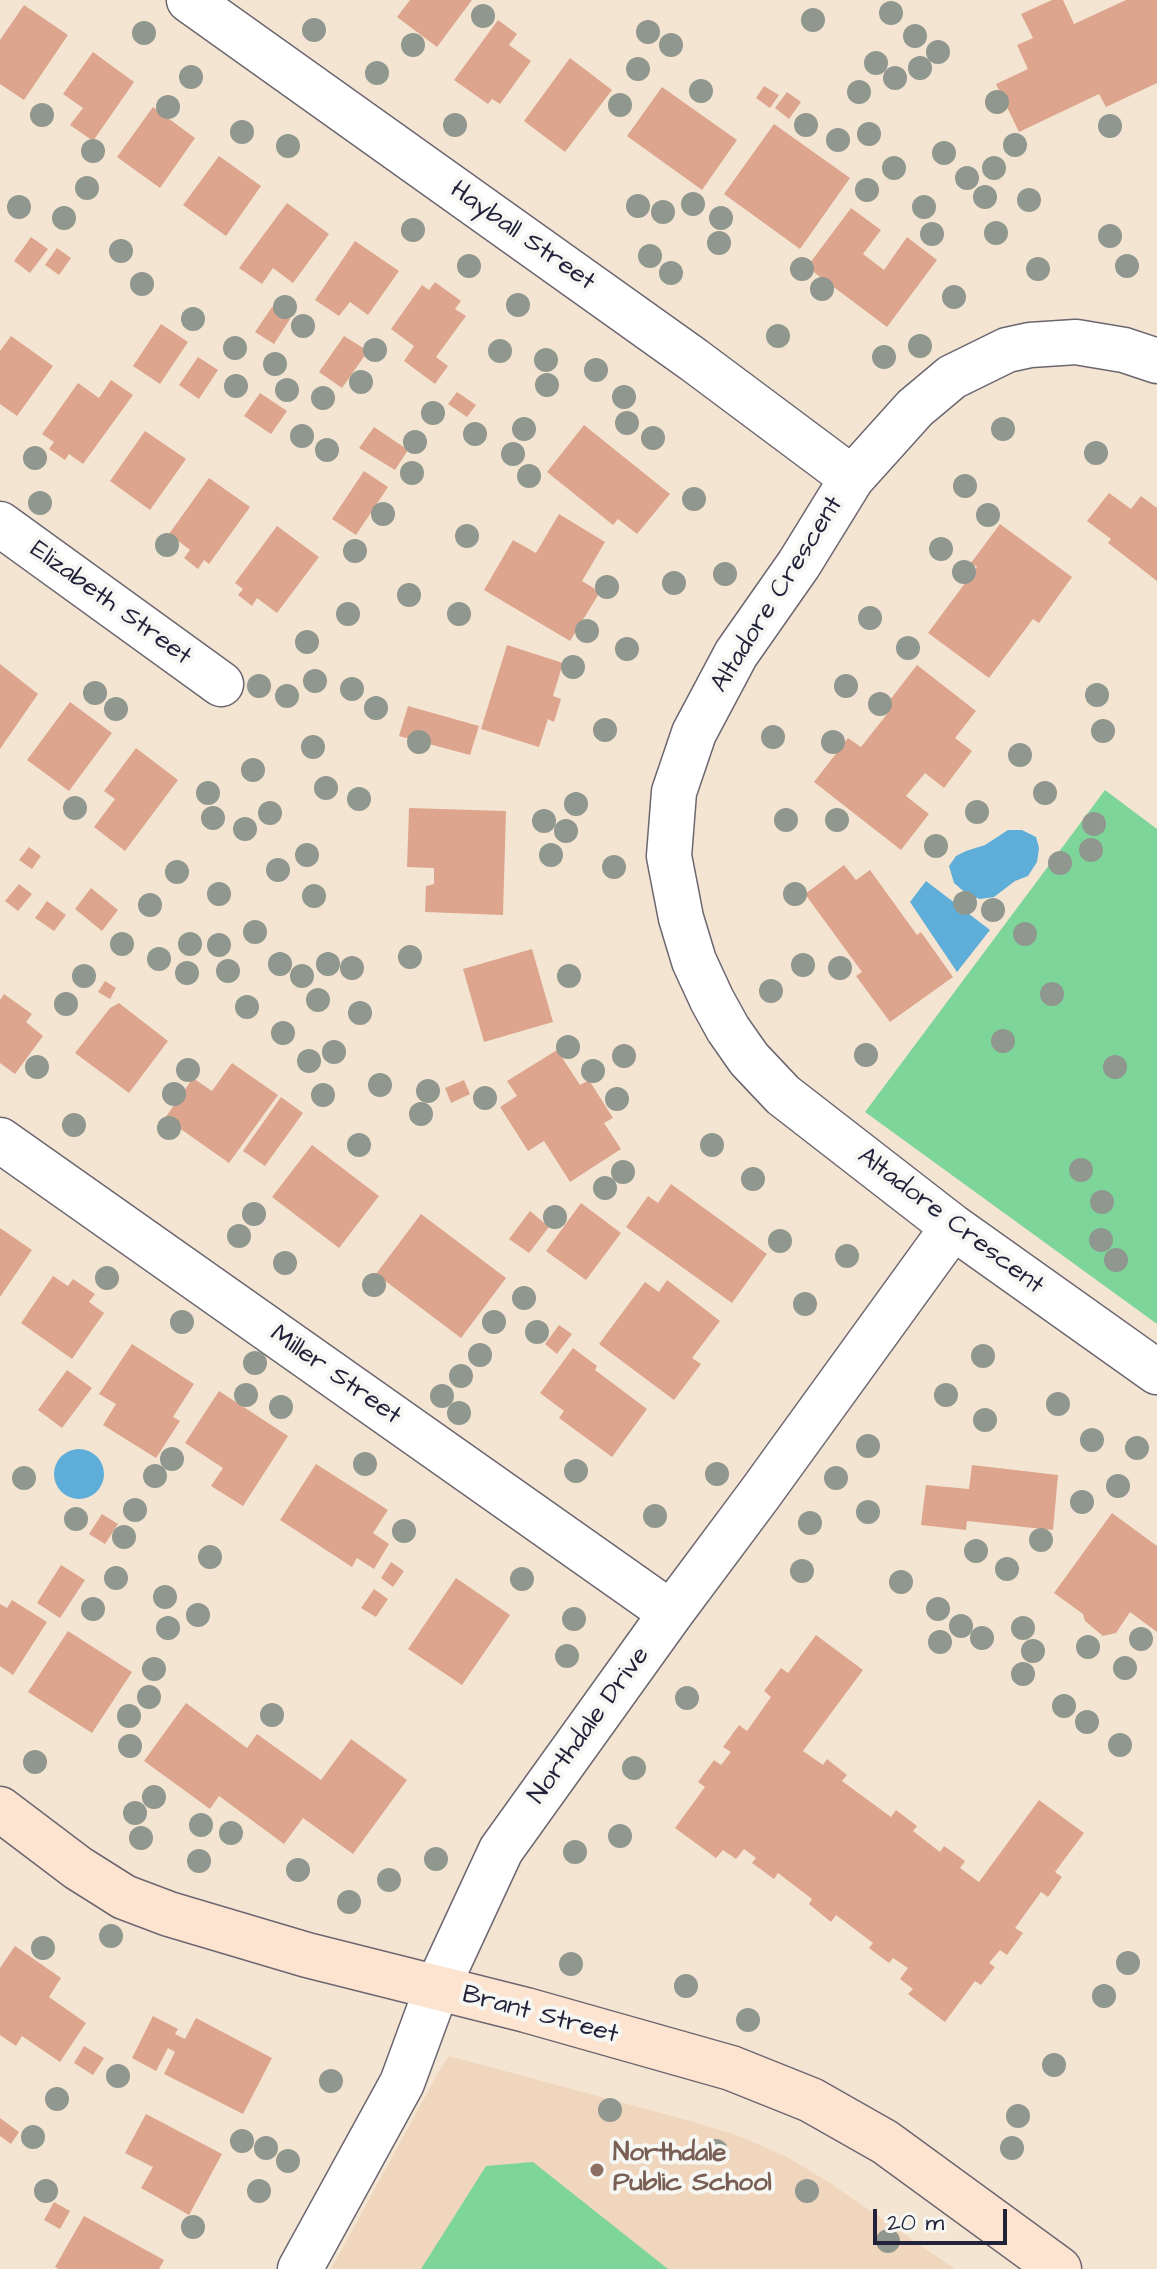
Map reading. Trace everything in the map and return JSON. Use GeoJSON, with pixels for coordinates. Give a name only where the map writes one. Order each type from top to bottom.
{"type":"FeatureCollection","features":[{"type":"Feature","properties":{"kind":"street","name":"Hayball Street"},"geometry":{"type":"LineString","coordinates":[[189,0],[682,351],[852,478]]}},
{"type":"Feature","properties":{"kind":"street","name":"Altadore Crescent"},"geometry":{"type":"LineString","coordinates":[[1157,361],[1124,350],[1076,342],[1030,345],[1007,350],[952,377],[915,408],[852,478],[799,564],[736,654],[694,733],[674,792],[669,856],[681,918],[694,961],[728,1029],[749,1059],[783,1095],[953,1227],[1157,1372]]}},
{"type":"Feature","properties":{"kind":"street","name":"Elizabeth Street"},"geometry":{"type":"LineString","coordinates":[[0,524],[221,684]]}},
{"type":"Feature","properties":{"kind":"street","name":"Miller Street"},"geometry":{"type":"LineString","coordinates":[[0,1140],[671,1613]]}},
{"type":"Feature","properties":{"kind":"street","name":"Northdale Drive"},"geometry":{"type":"LineString","coordinates":[[300,2269],[402,2083],[437,1988],[501,1850],[953,1227]]}},
{"type":"Feature","properties":{"kind":"street","name":"Brant Street"},"geometry":{"type":"LineString","coordinates":[[0,1809],[78,1868],[124,1897],[169,1914],[307,1955],[526,2010],[731,2068],[811,2100],[885,2142],[1059,2269]]}},
{"type":"Feature","properties":{"kind":"shaded area","name":"Northdale Public School"},"geometry":{"type":"Polygon","coordinates":[[[449,2056],[742,2137],[787,2157],[830,2183],[955,2269],[331,2269],[449,2056]]]}},
{"type":"Feature","properties":{"kind":"green space"},"geometry":{"type":"Polygon","coordinates":[[[1105,790],[1157,829],[1157,1324],[865,1112],[1105,790]]]}},
{"type":"Feature","properties":{"kind":"green space"},"geometry":{"type":"Polygon","coordinates":[[[533,2162],[668,2269],[421,2269],[486,2166],[533,2162]]]}},
{"type":"Feature","properties":{"kind":"water"},"geometry":{"type":"Polygon","coordinates":[[[1008,830],[1022,830],[1036,837],[1039,848],[1037,862],[1028,876],[1015,881],[994,897],[980,899],[968,895],[954,883],[949,866],[956,856],[985,845],[1008,830]]]}},
{"type":"Feature","properties":{"kind":"water"},"geometry":{"type":"Polygon","coordinates":[[[926,881],[990,930],[957,972],[910,902],[926,881]]]}},
{"type":"Feature","properties":{"kind":"water"},"geometry":{"type":"Polygon","coordinates":[[[79,1449],[97,1456],[104,1474],[97,1492],[79,1499],[61,1492],[54,1474],[61,1456],[79,1449]]]}},
{"type":"Feature","properties":{"kind":"building"},"geometry":{"type":"Polygon","coordinates":[[[410,0],[472,0],[437,47],[397,17],[410,0]]]}},
{"type":"Feature","properties":{"kind":"building"},"geometry":{"type":"Polygon","coordinates":[[[1052,0],[1063,0],[1074,24],[1126,0],[1157,0],[1157,83],[1106,107],[1099,94],[1019,132],[996,84],[1028,69],[1017,45],[1033,38],[1021,14],[1052,0]]]}},
{"type":"Feature","properties":{"kind":"building"},"geometry":{"type":"Polygon","coordinates":[[[24,5],[68,35],[24,100],[0,84],[0,40],[24,5]]]}},
{"type":"Feature","properties":{"kind":"building"},"geometry":{"type":"Polygon","coordinates":[[[498,20],[517,34],[509,45],[531,61],[500,104],[492,99],[488,104],[454,80],[498,20]]]}},
{"type":"Feature","properties":{"kind":"building"},"geometry":{"type":"Polygon","coordinates":[[[93,52],[134,82],[93,141],[70,125],[83,108],[63,94],[93,52]]]}},
{"type":"Feature","properties":{"kind":"building"},"geometry":{"type":"Polygon","coordinates":[[[570,58],[612,90],[565,152],[524,121],[570,58]]]}},
{"type":"Feature","properties":{"kind":"building"},"geometry":{"type":"Polygon","coordinates":[[[764,86],[779,95],[770,108],[756,98],[764,86]]]}},
{"type":"Feature","properties":{"kind":"building"},"geometry":{"type":"Polygon","coordinates":[[[662,87],[737,140],[702,190],[627,136],[662,87]]]}},
{"type":"Feature","properties":{"kind":"building"},"geometry":{"type":"Polygon","coordinates":[[[787,92],[801,102],[789,119],[775,108],[787,92]]]}},
{"type":"Feature","properties":{"kind":"building"},"geometry":{"type":"Polygon","coordinates":[[[153,107],[195,138],[160,188],[117,157],[153,107]]]}},
{"type":"Feature","properties":{"kind":"building"},"geometry":{"type":"Polygon","coordinates":[[[774,124],[850,178],[800,249],[724,194],[774,124]]]}},
{"type":"Feature","properties":{"kind":"building"},"geometry":{"type":"Polygon","coordinates":[[[219,156],[261,186],[226,236],[183,205],[219,156]]]}},
{"type":"Feature","properties":{"kind":"building"},"geometry":{"type":"Polygon","coordinates":[[[287,203],[329,234],[293,283],[273,268],[262,284],[239,268],[287,203]]]}},
{"type":"Feature","properties":{"kind":"building"},"geometry":{"type":"Polygon","coordinates":[[[851,208],[881,230],[863,254],[884,270],[907,237],[937,260],[887,327],[807,267],[851,208]]]}},
{"type":"Feature","properties":{"kind":"building"},"geometry":{"type":"Polygon","coordinates":[[[31,237],[48,249],[30,273],[14,261],[31,237]]]}},
{"type":"Feature","properties":{"kind":"building"},"geometry":{"type":"Polygon","coordinates":[[[355,241],[399,271],[368,315],[350,302],[339,316],[315,300],[355,241]]]}},
{"type":"Feature","properties":{"kind":"building"},"geometry":{"type":"Polygon","coordinates":[[[57,248],[71,258],[59,275],[45,265],[57,248]]]}},
{"type":"Feature","properties":{"kind":"building"},"geometry":{"type":"Polygon","coordinates":[[[435,282],[461,301],[455,309],[466,316],[436,357],[448,366],[435,384],[404,361],[414,346],[391,329],[422,285],[429,290],[435,282]]]}},
{"type":"Feature","properties":{"kind":"building"},"geometry":{"type":"Polygon","coordinates":[[[272,307],[290,319],[274,344],[255,332],[272,307]]]}},
{"type":"Feature","properties":{"kind":"building"},"geometry":{"type":"Polygon","coordinates":[[[161,324],[188,342],[160,384],[133,366],[161,324]]]}},
{"type":"Feature","properties":{"kind":"building"},"geometry":{"type":"Polygon","coordinates":[[[11,336],[53,366],[17,416],[0,404],[0,351],[11,336]]]}},
{"type":"Feature","properties":{"kind":"building"},"geometry":{"type":"Polygon","coordinates":[[[344,336],[368,351],[342,388],[319,372],[344,336]]]}},
{"type":"Feature","properties":{"kind":"building"},"geometry":{"type":"Polygon","coordinates":[[[198,357],[218,370],[199,399],[179,385],[198,357]]]}},
{"type":"Feature","properties":{"kind":"building"},"geometry":{"type":"Polygon","coordinates":[[[111,380],[133,395],[83,464],[69,454],[65,460],[49,449],[54,442],[42,434],[78,383],[99,398],[111,380]]]}},
{"type":"Feature","properties":{"kind":"building"},"geometry":{"type":"Polygon","coordinates":[[[457,392],[476,405],[467,417],[448,404],[457,392]]]}},
{"type":"Feature","properties":{"kind":"building"},"geometry":{"type":"Polygon","coordinates":[[[260,393],[287,411],[271,434],[244,416],[260,393]]]}},
{"type":"Feature","properties":{"kind":"building"},"geometry":{"type":"Polygon","coordinates":[[[584,425],[670,494],[637,534],[618,519],[613,525],[547,472],[584,425]]]}},
{"type":"Feature","properties":{"kind":"building"},"geometry":{"type":"Polygon","coordinates":[[[374,427],[408,450],[395,470],[359,448],[374,427]]]}},
{"type":"Feature","properties":{"kind":"building"},"geometry":{"type":"Polygon","coordinates":[[[145,431],[186,459],[150,510],[110,481],[145,431]]]}},
{"type":"Feature","properties":{"kind":"building"},"geometry":{"type":"Polygon","coordinates":[[[364,471],[388,487],[356,535],[332,519],[364,471]]]}},
{"type":"Feature","properties":{"kind":"building"},"geometry":{"type":"Polygon","coordinates":[[[209,478],[250,507],[209,564],[204,560],[198,569],[184,558],[190,550],[169,534],[209,478]]]}},
{"type":"Feature","properties":{"kind":"building"},"geometry":{"type":"Polygon","coordinates":[[[1109,493],[1131,509],[1141,496],[1157,508],[1157,581],[1108,543],[1111,539],[1087,521],[1109,493]]]}},
{"type":"Feature","properties":{"kind":"building"},"geometry":{"type":"Polygon","coordinates":[[[559,514],[605,542],[582,581],[600,592],[570,641],[484,590],[513,540],[536,553],[559,514]]]}},
{"type":"Feature","properties":{"kind":"building"},"geometry":{"type":"Polygon","coordinates":[[[1000,524],[1072,577],[1039,623],[1033,619],[989,678],[928,633],[977,567],[971,563],[1000,524]]]}},
{"type":"Feature","properties":{"kind":"building"},"geometry":{"type":"Polygon","coordinates":[[[277,526],[319,557],[277,613],[257,598],[252,606],[238,595],[243,589],[235,583],[277,526]]]}},
{"type":"Feature","properties":{"kind":"building"},"geometry":{"type":"Polygon","coordinates":[[[507,645],[563,663],[553,696],[561,699],[554,722],[548,719],[539,747],[481,729],[507,645]]]}},
{"type":"Feature","properties":{"kind":"building"},"geometry":{"type":"Polygon","coordinates":[[[0,664],[38,694],[0,749],[0,664]]]}},
{"type":"Feature","properties":{"kind":"building"},"geometry":{"type":"Polygon","coordinates":[[[917,665],[976,711],[955,738],[972,751],[944,788],[925,773],[906,796],[929,814],[901,850],[814,782],[848,738],[861,747],[891,709],[886,705],[917,665]]]}},
{"type":"Feature","properties":{"kind":"building"},"geometry":{"type":"Polygon","coordinates":[[[70,702],[112,733],[69,791],[27,760],[70,702]]]}},
{"type":"Feature","properties":{"kind":"building"},"geometry":{"type":"Polygon","coordinates":[[[408,706],[479,726],[470,755],[399,736],[408,706]]]}},
{"type":"Feature","properties":{"kind":"building"},"geometry":{"type":"Polygon","coordinates":[[[136,748],[178,780],[125,851],[94,827],[115,799],[104,791],[136,748]]]}},
{"type":"Feature","properties":{"kind":"building"},"geometry":{"type":"Polygon","coordinates":[[[409,808],[506,811],[503,915],[425,912],[426,886],[434,884],[434,868],[407,867],[409,808]]]}},
{"type":"Feature","properties":{"kind":"building"},"geometry":{"type":"Polygon","coordinates":[[[29,847],[41,856],[32,869],[19,860],[29,847]]]}},
{"type":"Feature","properties":{"kind":"building"},"geometry":{"type":"Polygon","coordinates":[[[844,865],[856,880],[870,870],[917,935],[921,932],[953,977],[890,1022],[856,976],[862,972],[805,894],[844,865]]]}},
{"type":"Feature","properties":{"kind":"building"},"geometry":{"type":"Polygon","coordinates":[[[19,884],[32,894],[18,911],[5,901],[19,884]]]}},
{"type":"Feature","properties":{"kind":"building"},"geometry":{"type":"Polygon","coordinates":[[[91,888],[118,910],[102,931],[75,909],[91,888]]]}},
{"type":"Feature","properties":{"kind":"building"},"geometry":{"type":"Polygon","coordinates":[[[47,901],[66,915],[54,931],[35,918],[47,901]]]}},
{"type":"Feature","properties":{"kind":"building"},"geometry":{"type":"Polygon","coordinates":[[[532,949],[553,1022],[484,1042],[463,969],[532,949]]]}},
{"type":"Feature","properties":{"kind":"building"},"geometry":{"type":"Polygon","coordinates":[[[105,981],[116,988],[110,999],[98,992],[105,981]]]}},
{"type":"Feature","properties":{"kind":"building"},"geometry":{"type":"Polygon","coordinates":[[[4,994],[32,1014],[26,1022],[43,1036],[15,1074],[0,1063],[0,1000],[4,994]]]}},
{"type":"Feature","properties":{"kind":"building"},"geometry":{"type":"Polygon","coordinates":[[[119,1003],[168,1041],[129,1093],[75,1053],[110,1008],[119,1003]]]}},
{"type":"Feature","properties":{"kind":"building"},"geometry":{"type":"Polygon","coordinates":[[[557,1050],[580,1085],[589,1080],[613,1118],[604,1123],[621,1149],[570,1182],[544,1141],[528,1151],[500,1107],[517,1096],[507,1081],[557,1050]]]}},
{"type":"Feature","properties":{"kind":"building"},"geometry":{"type":"Polygon","coordinates":[[[232,1063],[278,1095],[229,1163],[165,1118],[193,1078],[212,1091],[232,1063]]]}},
{"type":"Feature","properties":{"kind":"building"},"geometry":{"type":"Polygon","coordinates":[[[464,1080],[470,1094],[451,1103],[445,1088],[464,1080]]]}},
{"type":"Feature","properties":{"kind":"building"},"geometry":{"type":"Polygon","coordinates":[[[281,1097],[303,1113],[265,1166],[243,1151],[281,1097]]]}},
{"type":"Feature","properties":{"kind":"building"},"geometry":{"type":"Polygon","coordinates":[[[312,1145],[379,1196],[339,1248],[272,1197],[312,1145]]]}},
{"type":"Feature","properties":{"kind":"building"},"geometry":{"type":"Polygon","coordinates":[[[671,1184],[767,1254],[732,1303],[626,1227],[648,1196],[658,1203],[671,1184]]]}},
{"type":"Feature","properties":{"kind":"building"},"geometry":{"type":"Polygon","coordinates":[[[581,1203],[621,1233],[586,1280],[546,1251],[581,1203]]]}},
{"type":"Feature","properties":{"kind":"building"},"geometry":{"type":"Polygon","coordinates":[[[530,1211],[549,1227],[529,1253],[509,1239],[530,1211]]]}},
{"type":"Feature","properties":{"kind":"building"},"geometry":{"type":"Polygon","coordinates":[[[421,1214],[506,1278],[461,1338],[376,1274],[421,1214]]]}},
{"type":"Feature","properties":{"kind":"building"},"geometry":{"type":"Polygon","coordinates":[[[0,1228],[32,1250],[0,1297],[0,1228]]]}},
{"type":"Feature","properties":{"kind":"building"},"geometry":{"type":"Polygon","coordinates":[[[53,1276],[68,1286],[73,1279],[95,1294],[89,1302],[104,1313],[72,1359],[21,1323],[53,1276]]]}},
{"type":"Feature","properties":{"kind":"building"},"geometry":{"type":"Polygon","coordinates":[[[667,1280],[720,1321],[692,1358],[701,1364],[674,1400],[599,1344],[645,1282],[659,1292],[667,1280]]]}},
{"type":"Feature","properties":{"kind":"building"},"geometry":{"type":"Polygon","coordinates":[[[559,1325],[572,1334],[557,1354],[545,1344],[559,1325]]]}},
{"type":"Feature","properties":{"kind":"building"},"geometry":{"type":"Polygon","coordinates":[[[132,1344],[194,1384],[173,1417],[180,1421],[156,1458],[103,1425],[116,1404],[99,1394],[132,1344]]]}},
{"type":"Feature","properties":{"kind":"building"},"geometry":{"type":"Polygon","coordinates":[[[573,1348],[597,1366],[595,1370],[647,1409],[612,1457],[559,1418],[564,1411],[540,1393],[573,1348]]]}},
{"type":"Feature","properties":{"kind":"building"},"geometry":{"type":"Polygon","coordinates":[[[67,1370],[92,1388],[62,1428],[38,1410],[67,1370]]]}},
{"type":"Feature","properties":{"kind":"building"},"geometry":{"type":"Polygon","coordinates":[[[219,1391],[288,1436],[243,1506],[211,1486],[223,1468],[185,1443],[219,1391]]]}},
{"type":"Feature","properties":{"kind":"building"},"geometry":{"type":"Polygon","coordinates":[[[316,1464],[388,1510],[373,1533],[389,1544],[374,1569],[357,1558],[352,1567],[280,1520],[316,1464]]]}},
{"type":"Feature","properties":{"kind":"building"},"geometry":{"type":"Polygon","coordinates":[[[972,1465],[1058,1475],[1053,1530],[967,1521],[966,1530],[921,1525],[926,1485],[969,1489],[972,1465]]]}},
{"type":"Feature","properties":{"kind":"building"},"geometry":{"type":"Polygon","coordinates":[[[1112,1513],[1157,1546],[1157,1632],[1130,1612],[1116,1633],[1103,1636],[1085,1621],[1083,1614],[1054,1593],[1112,1513]]]}},
{"type":"Feature","properties":{"kind":"building"},"geometry":{"type":"Polygon","coordinates":[[[102,1514],[118,1524],[105,1544],[89,1534],[102,1514]]]}},
{"type":"Feature","properties":{"kind":"building"},"geometry":{"type":"Polygon","coordinates":[[[391,1562],[404,1571],[393,1587],[381,1578],[391,1562]]]}},
{"type":"Feature","properties":{"kind":"building"},"geometry":{"type":"Polygon","coordinates":[[[61,1565],[85,1580],[60,1618],[37,1603],[61,1565]]]}},
{"type":"Feature","properties":{"kind":"building"},"geometry":{"type":"Polygon","coordinates":[[[456,1578],[510,1615],[462,1685],[408,1649],[456,1578]]]}},
{"type":"Feature","properties":{"kind":"building"},"geometry":{"type":"Polygon","coordinates":[[[374,1589],[388,1599],[376,1617],[361,1608],[374,1589]]]}},
{"type":"Feature","properties":{"kind":"building"},"geometry":{"type":"Polygon","coordinates":[[[12,1600],[47,1622],[13,1675],[0,1666],[0,1604],[7,1608],[12,1600]]]}},
{"type":"Feature","properties":{"kind":"building"},"geometry":{"type":"Polygon","coordinates":[[[68,1631],[132,1672],[92,1733],[28,1692],[68,1631]]]}},
{"type":"Feature","properties":{"kind":"building"},"geometry":{"type":"Polygon","coordinates":[[[816,1635],[863,1670],[803,1751],[823,1765],[827,1759],[847,1775],[842,1781],[891,1817],[896,1810],[917,1826],[913,1831],[940,1852],[944,1846],[965,1861],[960,1868],[979,1882],[1039,1800],[1084,1833],[1055,1872],[1062,1877],[1048,1897],[1041,1892],[1015,1928],[1023,1933],[1007,1955],[1000,1950],[989,1963],[995,1967],[981,1985],[975,1981],[945,2022],[908,1994],[913,1989],[900,1979],[908,1968],[893,1958],[889,1963],[869,1948],[873,1943],[836,1915],[831,1922],[809,1904],[812,1899],[778,1873],[774,1879],[752,1863],[756,1858],[744,1849],[736,1859],[723,1850],[716,1858],[675,1828],[705,1787],[698,1782],[714,1760],[721,1765],[731,1752],[723,1747],[739,1725],[747,1731],[771,1697],[764,1691],[781,1668],[788,1673],[816,1635]]]}},
{"type":"Feature","properties":{"kind":"building"},"geometry":{"type":"Polygon","coordinates":[[[186,1703],[247,1748],[257,1734],[321,1780],[351,1739],[407,1780],[353,1854],[303,1818],[284,1844],[219,1796],[210,1809],[144,1761],[186,1703]]]}},
{"type":"Feature","properties":{"kind":"building"},"geometry":{"type":"Polygon","coordinates":[[[15,1946],[61,1978],[49,1997],[86,2023],[60,2062],[22,2036],[16,2046],[0,2035],[0,1968],[15,1946]]]}},
{"type":"Feature","properties":{"kind":"building"},"geometry":{"type":"Polygon","coordinates":[[[153,2016],[178,2029],[175,2034],[185,2039],[196,2018],[272,2058],[243,2114],[164,2074],[175,2052],[168,2048],[156,2071],[132,2058],[153,2016]]]}},
{"type":"Feature","properties":{"kind":"building"},"geometry":{"type":"Polygon","coordinates":[[[84,2046],[104,2058],[93,2075],[74,2063],[84,2046]]]}},
{"type":"Feature","properties":{"kind":"building"},"geometry":{"type":"Polygon","coordinates":[[[146,2114],[222,2154],[189,2215],[141,2188],[153,2167],[125,2153],[146,2114]]]}},
{"type":"Feature","properties":{"kind":"building"},"geometry":{"type":"Polygon","coordinates":[[[0,2118],[19,2132],[11,2144],[0,2136],[0,2118]]]}},
{"type":"Feature","properties":{"kind":"building"},"geometry":{"type":"Polygon","coordinates":[[[54,2202],[70,2211],[60,2229],[44,2220],[54,2202]]]}},
{"type":"Feature","properties":{"kind":"building"},"geometry":{"type":"Polygon","coordinates":[[[84,2216],[164,2260],[159,2269],[55,2267],[84,2216]]]}},
{"type":"Feature","properties":{"kind":"place","name":"Northdale Public School"},"geometry":{"type":"Point","coordinates":[597,2170]}}]}
